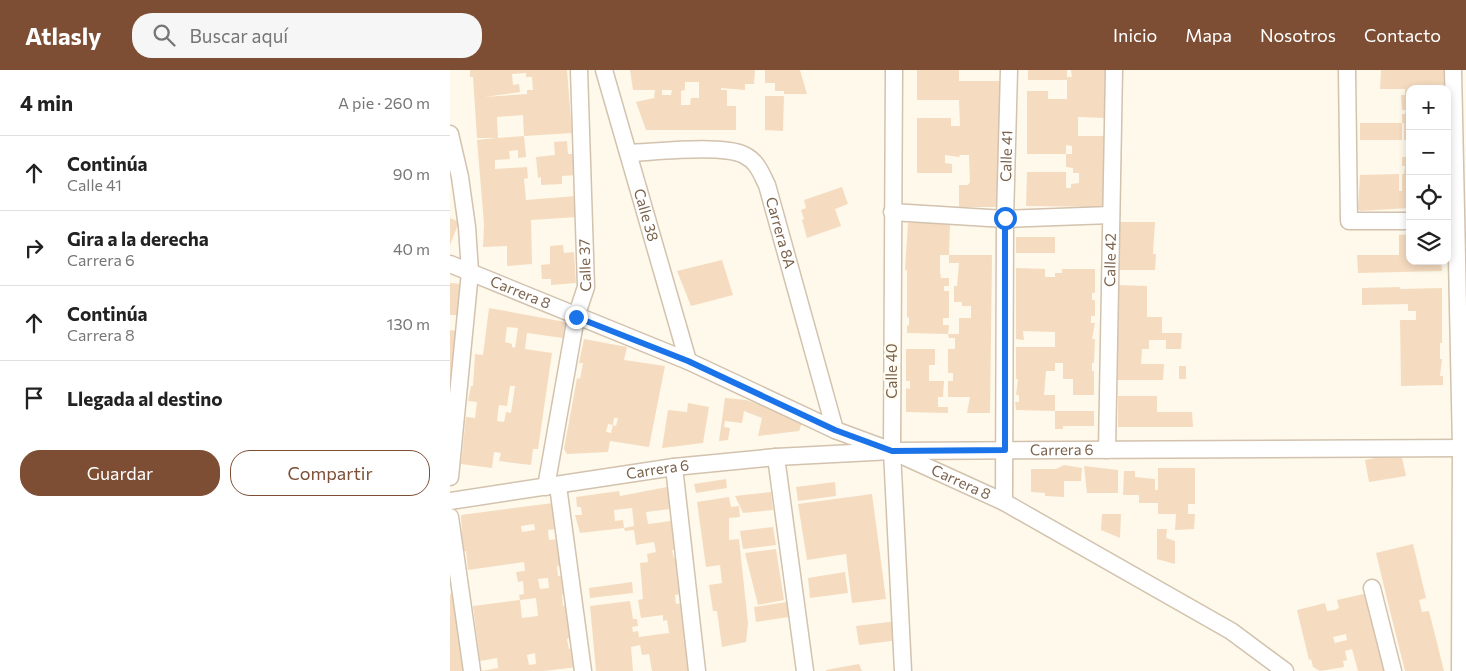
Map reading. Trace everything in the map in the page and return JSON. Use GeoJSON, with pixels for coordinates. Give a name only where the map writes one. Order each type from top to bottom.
{"type":"FeatureCollection","features":[{"type":"Feature","properties":{"kind":"street","name":"Calle 37"},"geometry":{"type":"LineString","coordinates":[[579,70],[586,287],[576,317],[552,486],[583,671]]}},
{"type":"Feature","properties":{"kind":"street","name":"Calle 38"},"geometry":{"type":"LineString","coordinates":[[604,70],[688,361]]}},
{"type":"Feature","properties":{"kind":"street","name":"Calle 40"},"geometry":{"type":"LineString","coordinates":[[894,70],[892,451],[903,671]]}},
{"type":"Feature","properties":{"kind":"street","name":"Calle 41"},"geometry":{"type":"LineString","coordinates":[[1004,502],[1005,218],[1009,70]]}},
{"type":"Feature","properties":{"kind":"street","name":"Calle 42"},"geometry":{"type":"LineString","coordinates":[[1108,450],[1114,70]]}},
{"type":"Feature","properties":{"kind":"street"},"geometry":{"type":"LineString","coordinates":[[1347,70],[1349,221],[1406,221]]}},
{"type":"Feature","properties":{"kind":"street"},"geometry":{"type":"LineString","coordinates":[[1453,70],[1463,448],[1460,671]]}},
{"type":"Feature","properties":{"kind":"street"},"geometry":{"type":"LineString","coordinates":[[450,134],[460,177],[467,227],[470,272],[450,476]]}},
{"type":"Feature","properties":{"kind":"street","name":"Carrera 8A"},"geometry":{"type":"LineString","coordinates":[[628,153],[723,150],[744,154],[756,164],[767,185],[835,430]]}},
{"type":"Feature","properties":{"kind":"street"},"geometry":{"type":"LineString","coordinates":[[892,212],[1005,218],[1111,215]]}},
{"type":"Feature","properties":{"kind":"street","name":"Carrera 8"},"geometry":{"type":"LineString","coordinates":[[450,264],[576,317],[688,361],[835,430],[892,451],[1004,502],[1231,631],[1285,671]]}},
{"type":"Feature","properties":{"kind":"street","name":"Carrera 6"},"geometry":{"type":"LineString","coordinates":[[450,500],[674,467],[776,457],[892,451],[1463,448]]}},
{"type":"Feature","properties":{"kind":"street"},"geometry":{"type":"LineString","coordinates":[[776,457],[806,671]]}},
{"type":"Feature","properties":{"kind":"street"},"geometry":{"type":"LineString","coordinates":[[674,467],[697,671]]}},
{"type":"Feature","properties":{"kind":"street"},"geometry":{"type":"LineString","coordinates":[[450,517],[472,671]]}},
{"type":"Feature","properties":{"kind":"street"},"geometry":{"type":"LineString","coordinates":[[1372,588],[1393,671]]}},
{"type":"Feature","properties":{"kind":"building"},"geometry":{"type":"Polygon","coordinates":[[[470,70],[567,70],[572,133],[524,136],[526,157],[518,158],[518,150],[509,151],[510,159],[495,160],[495,169],[527,167],[528,178],[524,179],[526,200],[576,196],[578,217],[531,220],[532,264],[507,266],[507,246],[483,247],[484,224],[477,140],[496,138],[477,138],[473,77],[470,77],[470,70]],[[526,73],[512,74],[513,85],[519,84],[520,92],[484,97],[527,94],[527,90],[533,90],[532,77],[526,77],[526,73]],[[523,115],[497,117],[498,138],[524,136],[523,115]]]}},
{"type":"Feature","properties":{"kind":"building"},"geometry":{"type":"Polygon","coordinates":[[[630,70],[755,70],[754,84],[745,84],[745,90],[721,88],[721,90],[727,90],[727,106],[736,106],[736,130],[646,130],[636,102],[654,98],[655,90],[633,90],[630,70]],[[685,82],[685,90],[681,91],[681,105],[690,105],[691,98],[699,98],[699,82],[685,82]],[[662,90],[662,95],[671,95],[672,90],[662,90]]]}},
{"type":"Feature","properties":{"kind":"building"},"geometry":{"type":"Polygon","coordinates":[[[765,70],[800,70],[807,94],[784,94],[784,91],[775,91],[775,83],[765,83],[765,70]]]}},
{"type":"Feature","properties":{"kind":"building"},"geometry":{"type":"Polygon","coordinates":[[[917,70],[959,70],[959,81],[1001,81],[1002,207],[959,207],[959,185],[968,185],[970,182],[969,155],[960,155],[959,157],[945,155],[945,163],[952,164],[952,173],[917,173],[917,118],[951,118],[951,126],[960,126],[959,100],[917,100],[917,70]]]}},
{"type":"Feature","properties":{"kind":"building"},"geometry":{"type":"Polygon","coordinates":[[[1028,70],[1067,70],[1067,77],[1072,77],[1071,70],[1106,70],[1106,118],[1078,117],[1078,136],[1106,136],[1106,144],[1103,144],[1103,146],[1106,146],[1106,173],[1103,173],[1103,180],[1106,181],[1105,207],[1026,206],[1027,172],[1066,172],[1066,188],[1071,188],[1071,184],[1079,183],[1079,173],[1073,173],[1073,168],[1066,167],[1066,154],[1027,154],[1027,91],[1048,91],[1048,99],[1067,99],[1067,80],[1028,80],[1028,70]],[[1066,145],[1066,154],[1072,154],[1072,146],[1066,145]]]}},
{"type":"Feature","properties":{"kind":"building"},"geometry":{"type":"Polygon","coordinates":[[[1381,70],[1444,70],[1444,85],[1406,85],[1406,110],[1402,110],[1401,95],[1405,95],[1405,89],[1380,89],[1381,70]]]}},
{"type":"Feature","properties":{"kind":"building"},"geometry":{"type":"Polygon","coordinates":[[[765,96],[784,96],[783,131],[765,130],[765,96]]]}},
{"type":"Feature","properties":{"kind":"building"},"geometry":{"type":"Polygon","coordinates":[[[1406,110],[1406,140],[1404,140],[1402,114],[1405,114],[1406,110]]]}},
{"type":"Feature","properties":{"kind":"building"},"geometry":{"type":"Polygon","coordinates":[[[1360,123],[1402,123],[1402,140],[1360,140],[1360,123]]]}},
{"type":"Feature","properties":{"kind":"building"},"geometry":{"type":"Polygon","coordinates":[[[567,141],[568,154],[573,154],[575,175],[562,176],[562,184],[541,185],[541,177],[538,178],[536,157],[555,155],[554,142],[567,141]]]}},
{"type":"Feature","properties":{"kind":"building"},"geometry":{"type":"Polygon","coordinates":[[[1402,157],[1406,157],[1406,208],[1360,211],[1358,209],[1360,175],[1399,174],[1399,191],[1402,191],[1402,174],[1404,174],[1405,166],[1402,166],[1402,157]]]}},
{"type":"Feature","properties":{"kind":"building"},"geometry":{"type":"Polygon","coordinates":[[[842,187],[848,204],[835,209],[841,226],[807,238],[801,210],[806,208],[804,200],[842,187]]]}},
{"type":"Feature","properties":{"kind":"building"},"geometry":{"type":"Polygon","coordinates":[[[450,218],[459,222],[450,245],[450,218]]]}},
{"type":"Feature","properties":{"kind":"building"},"geometry":{"type":"Polygon","coordinates":[[[1118,222],[1155,222],[1153,254],[1156,254],[1155,270],[1118,270],[1118,222]]]}},
{"type":"Feature","properties":{"kind":"building"},"geometry":{"type":"Polygon","coordinates":[[[908,223],[950,223],[949,255],[940,255],[941,278],[949,278],[949,286],[944,286],[944,291],[949,291],[949,318],[943,318],[943,325],[949,325],[948,334],[907,333],[909,317],[907,318],[907,270],[905,270],[908,223]]]}},
{"type":"Feature","properties":{"kind":"building"},"geometry":{"type":"Polygon","coordinates":[[[1406,234],[1406,265],[1441,265],[1442,271],[1358,273],[1357,255],[1399,255],[1399,235],[1406,234]]]}},
{"type":"Feature","properties":{"kind":"building"},"geometry":{"type":"Polygon","coordinates":[[[1016,237],[1055,237],[1055,253],[1016,253],[1016,237]]]}},
{"type":"Feature","properties":{"kind":"building"},"geometry":{"type":"Polygon","coordinates":[[[563,245],[564,253],[574,252],[576,283],[551,285],[551,279],[542,279],[541,265],[550,264],[550,246],[563,245]]]}},
{"type":"Feature","properties":{"kind":"building"},"geometry":{"type":"Polygon","coordinates":[[[949,255],[992,255],[990,413],[967,413],[970,397],[948,397],[948,381],[953,381],[953,373],[948,373],[948,349],[955,349],[955,338],[949,338],[948,334],[959,334],[959,318],[971,318],[971,306],[962,306],[962,302],[954,302],[954,286],[957,286],[959,263],[949,263],[949,255]]]}},
{"type":"Feature","properties":{"kind":"building"},"geometry":{"type":"Polygon","coordinates":[[[722,260],[733,295],[691,306],[677,271],[722,260]]]}},
{"type":"Feature","properties":{"kind":"building"},"geometry":{"type":"Polygon","coordinates":[[[1016,268],[1045,269],[1045,277],[1055,277],[1055,273],[1062,273],[1062,269],[1095,269],[1095,293],[1092,293],[1092,300],[1095,300],[1095,316],[1091,316],[1091,323],[1095,323],[1092,339],[1095,339],[1094,363],[1092,363],[1094,395],[1073,395],[1073,379],[1063,379],[1063,363],[1055,363],[1055,371],[1046,371],[1044,395],[1055,395],[1055,411],[1016,410],[1015,402],[1019,402],[1019,395],[1016,395],[1018,379],[1016,379],[1016,347],[1055,347],[1055,332],[1023,331],[1024,340],[1016,339],[1016,268]]]}},
{"type":"Feature","properties":{"kind":"building"},"geometry":{"type":"Polygon","coordinates":[[[450,283],[461,284],[458,315],[450,315],[450,283]]]}},
{"type":"Feature","properties":{"kind":"building"},"geometry":{"type":"Polygon","coordinates":[[[1118,285],[1147,286],[1147,317],[1162,317],[1162,333],[1182,333],[1181,349],[1166,349],[1166,340],[1149,340],[1149,349],[1142,349],[1141,364],[1164,364],[1163,380],[1118,380],[1118,285]]]}},
{"type":"Feature","properties":{"kind":"building"},"geometry":{"type":"Polygon","coordinates":[[[1400,287],[1400,289],[1442,288],[1442,343],[1440,343],[1440,359],[1442,359],[1440,376],[1443,376],[1443,385],[1401,386],[1400,320],[1416,320],[1416,311],[1408,311],[1408,304],[1362,305],[1362,288],[1400,287]]]}},
{"type":"Feature","properties":{"kind":"building"},"geometry":{"type":"Polygon","coordinates":[[[489,308],[565,322],[563,338],[527,333],[525,349],[552,353],[538,449],[533,449],[531,465],[499,461],[501,453],[494,452],[492,468],[461,464],[466,417],[475,418],[477,402],[468,401],[471,386],[473,386],[475,354],[483,355],[489,308]],[[507,327],[505,342],[512,344],[512,347],[515,348],[518,328],[507,327]],[[510,386],[507,406],[499,405],[497,421],[504,422],[506,412],[511,413],[515,386],[510,386]]]}},
{"type":"Feature","properties":{"kind":"building"},"geometry":{"type":"Polygon","coordinates":[[[450,330],[456,331],[451,381],[450,381],[450,330]]]}},
{"type":"Feature","properties":{"kind":"building"},"geometry":{"type":"Polygon","coordinates":[[[584,339],[627,347],[624,360],[665,366],[649,447],[610,441],[608,452],[567,454],[564,449],[577,378],[580,379],[583,363],[579,363],[584,339]],[[614,418],[613,425],[616,426],[618,418],[614,418]],[[608,424],[606,432],[611,433],[613,425],[608,424]]]}},
{"type":"Feature","properties":{"kind":"building"},"geometry":{"type":"Polygon","coordinates":[[[906,349],[935,349],[935,365],[929,365],[929,381],[944,381],[943,397],[938,397],[938,407],[948,407],[948,413],[906,412],[906,388],[910,389],[910,381],[906,381],[906,349]]]}},
{"type":"Feature","properties":{"kind":"building"},"geometry":{"type":"Polygon","coordinates":[[[1179,366],[1186,366],[1186,379],[1179,379],[1179,366]]]}},
{"type":"Feature","properties":{"kind":"building"},"geometry":{"type":"Polygon","coordinates":[[[1118,396],[1157,396],[1157,412],[1192,412],[1193,427],[1118,427],[1118,396]]]}},
{"type":"Feature","properties":{"kind":"building"},"geometry":{"type":"Polygon","coordinates":[[[725,398],[746,400],[803,420],[799,431],[758,436],[762,418],[744,411],[742,423],[725,421],[724,427],[730,428],[728,440],[719,441],[725,398]]]}},
{"type":"Feature","properties":{"kind":"building"},"geometry":{"type":"Polygon","coordinates":[[[688,403],[709,407],[703,443],[662,448],[668,410],[687,412],[688,403]]]}},
{"type":"Feature","properties":{"kind":"building"},"geometry":{"type":"Polygon","coordinates":[[[1055,411],[1094,411],[1094,426],[1063,426],[1063,429],[1055,429],[1055,411]]]}},
{"type":"Feature","properties":{"kind":"building"},"geometry":{"type":"Polygon","coordinates":[[[1401,453],[1406,476],[1369,482],[1365,460],[1401,453]]]}},
{"type":"Feature","properties":{"kind":"building"},"geometry":{"type":"Polygon","coordinates":[[[1064,465],[1082,468],[1081,481],[1064,481],[1064,497],[1045,496],[1045,493],[1031,492],[1031,469],[1056,469],[1064,465]]]}},
{"type":"Feature","properties":{"kind":"building"},"geometry":{"type":"Polygon","coordinates":[[[1084,466],[1118,470],[1118,493],[1087,493],[1084,466]]]}},
{"type":"Feature","properties":{"kind":"building"},"geometry":{"type":"Polygon","coordinates":[[[1158,468],[1195,468],[1195,504],[1188,504],[1188,514],[1195,514],[1194,529],[1175,530],[1176,514],[1158,514],[1158,503],[1139,503],[1139,495],[1123,495],[1124,471],[1135,471],[1135,477],[1155,479],[1155,490],[1158,490],[1158,468]]]}},
{"type":"Feature","properties":{"kind":"building"},"geometry":{"type":"Polygon","coordinates":[[[726,479],[727,488],[696,493],[694,484],[726,479]]]}},
{"type":"Feature","properties":{"kind":"building"},"geometry":{"type":"Polygon","coordinates":[[[835,482],[836,496],[798,501],[796,487],[835,482]]]}},
{"type":"Feature","properties":{"kind":"building"},"geometry":{"type":"Polygon","coordinates":[[[667,487],[670,509],[646,512],[648,524],[671,521],[675,550],[672,550],[674,558],[676,558],[681,594],[675,595],[676,604],[682,603],[691,671],[652,671],[649,654],[642,655],[640,645],[631,647],[633,671],[596,671],[590,606],[630,601],[633,619],[637,619],[638,626],[632,627],[633,632],[638,631],[639,637],[669,633],[667,620],[663,621],[663,615],[641,618],[638,600],[643,599],[640,563],[648,562],[647,554],[656,552],[654,542],[636,545],[634,530],[625,531],[624,528],[580,533],[575,515],[582,515],[581,507],[577,507],[576,497],[619,491],[620,496],[667,487]],[[632,508],[614,510],[615,521],[623,520],[624,528],[634,526],[632,508]]]}},
{"type":"Feature","properties":{"kind":"building"},"geometry":{"type":"Polygon","coordinates":[[[771,492],[773,510],[743,513],[735,496],[771,492]]]}},
{"type":"Feature","properties":{"kind":"building"},"geometry":{"type":"Polygon","coordinates":[[[872,494],[886,599],[852,603],[846,554],[807,560],[798,504],[872,494]]]}},
{"type":"Feature","properties":{"kind":"building"},"geometry":{"type":"Polygon","coordinates":[[[729,497],[731,507],[739,506],[740,517],[729,518],[729,540],[739,539],[748,623],[746,642],[722,647],[717,611],[713,611],[709,585],[722,583],[720,565],[706,567],[697,502],[729,497]]]}},
{"type":"Feature","properties":{"kind":"building"},"geometry":{"type":"Polygon","coordinates":[[[553,503],[556,529],[548,530],[549,540],[560,539],[563,565],[557,566],[558,576],[565,576],[567,594],[562,595],[563,606],[568,605],[572,630],[569,631],[570,638],[567,639],[569,649],[574,648],[577,667],[544,671],[481,671],[498,668],[497,658],[480,661],[473,606],[520,600],[519,595],[524,594],[523,581],[518,582],[516,572],[525,571],[524,562],[468,570],[466,551],[463,552],[461,515],[553,503]],[[534,524],[521,526],[522,532],[535,530],[534,524]],[[548,578],[538,579],[540,589],[549,588],[548,578]],[[536,598],[520,600],[522,618],[538,616],[536,598]],[[535,653],[527,655],[529,665],[536,664],[535,653]]]}},
{"type":"Feature","properties":{"kind":"building"},"geometry":{"type":"Polygon","coordinates":[[[1102,514],[1121,514],[1120,538],[1101,530],[1102,514]]]}},
{"type":"Feature","properties":{"kind":"building"},"geometry":{"type":"Polygon","coordinates":[[[773,527],[776,545],[743,549],[740,531],[773,527]]]}},
{"type":"Feature","properties":{"kind":"building"},"geometry":{"type":"Polygon","coordinates":[[[1157,529],[1167,529],[1166,538],[1175,541],[1175,564],[1157,559],[1157,529]]]}},
{"type":"Feature","properties":{"kind":"building"},"geometry":{"type":"Polygon","coordinates":[[[1413,544],[1426,598],[1419,600],[1422,612],[1429,611],[1444,671],[1405,671],[1387,599],[1376,553],[1413,544]]]}},
{"type":"Feature","properties":{"kind":"building"},"geometry":{"type":"Polygon","coordinates":[[[776,549],[784,600],[758,605],[745,553],[776,549]]]}},
{"type":"Feature","properties":{"kind":"building"},"geometry":{"type":"Polygon","coordinates":[[[845,572],[848,593],[810,598],[808,578],[845,572]]]}},
{"type":"Feature","properties":{"kind":"building"},"geometry":{"type":"Polygon","coordinates":[[[632,582],[633,593],[590,598],[589,588],[632,582]]]}},
{"type":"Feature","properties":{"kind":"building"},"geometry":{"type":"Polygon","coordinates":[[[458,593],[468,671],[450,671],[450,594],[458,593]]]}},
{"type":"Feature","properties":{"kind":"building"},"geometry":{"type":"Polygon","coordinates":[[[1368,593],[1387,671],[1358,671],[1352,649],[1345,651],[1347,660],[1343,661],[1344,667],[1320,671],[1313,667],[1311,659],[1309,660],[1297,610],[1325,603],[1327,611],[1335,610],[1339,608],[1337,600],[1368,593]],[[1346,634],[1333,637],[1335,643],[1347,640],[1346,634]]]}},
{"type":"Feature","properties":{"kind":"building"},"geometry":{"type":"Polygon","coordinates":[[[787,602],[789,617],[756,622],[754,607],[787,602]]]}},
{"type":"Feature","properties":{"kind":"building"},"geometry":{"type":"Polygon","coordinates":[[[897,621],[899,640],[859,645],[856,626],[897,621]]]}},
{"type":"Feature","properties":{"kind":"building"},"geometry":{"type":"Polygon","coordinates":[[[859,664],[862,671],[826,671],[826,670],[859,664]]]}},
{"type":"Feature","properties":{"kind":"route"},"geometry":{"type":"LineString","coordinates":[[576,317],[688,361],[835,430],[892,451],[1005,450],[1005,218]]}}]}
